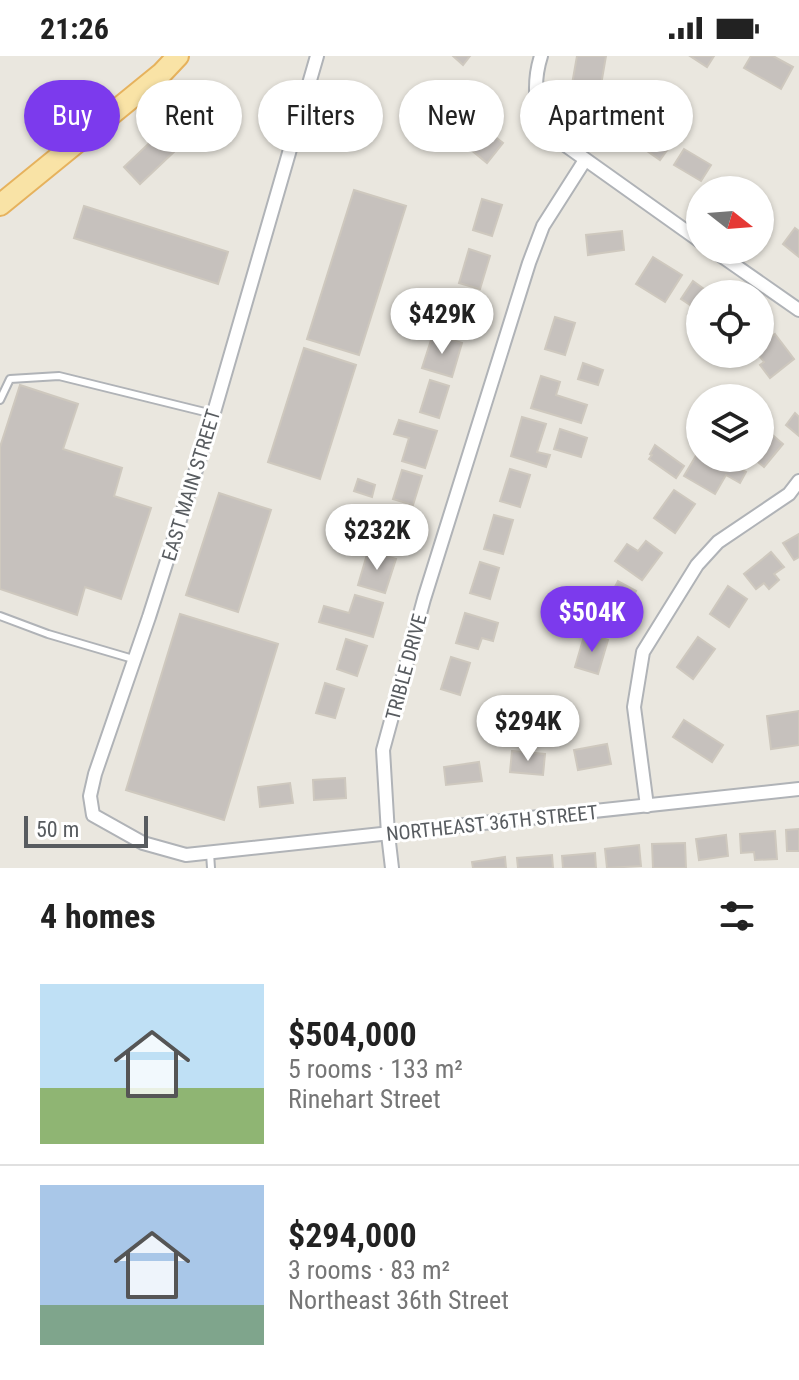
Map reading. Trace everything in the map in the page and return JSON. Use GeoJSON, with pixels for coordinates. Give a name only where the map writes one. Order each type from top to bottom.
{"type":"FeatureCollection","features":[{"type":"Feature","properties":{"kind":"main road"},"geometry":{"type":"LineString","coordinates":[[0,205],[162,73],[178,56]]}},
{"type":"Feature","properties":{"kind":"street","name":"EAST MAIN STREET"},"geometry":{"type":"LineString","coordinates":[[186,855],[143,843],[93,815],[90,796],[213,414],[317,56]]}},
{"type":"Feature","properties":{"kind":"street"},"geometry":{"type":"LineString","coordinates":[[541,56],[536,72],[537,103],[545,125],[561,142],[686,231]]}},
{"type":"Feature","properties":{"kind":"street","name":"TRIBLE DRIVE"},"geometry":{"type":"LineString","coordinates":[[392,868],[383,750],[424,599],[529,263],[543,226],[585,160]]}},
{"type":"Feature","properties":{"kind":"street"},"geometry":{"type":"LineString","coordinates":[[733,264],[799,310]]}},
{"type":"Feature","properties":{"kind":"street"},"geometry":{"type":"LineString","coordinates":[[647,806],[634,707],[643,652],[697,565],[718,542],[789,494],[799,481]]}},
{"type":"Feature","properties":{"kind":"street","name":"NORTHEAST 36TH STREET"},"geometry":{"type":"LineString","coordinates":[[186,855],[799,789]]}},
{"type":"Feature","properties":{"kind":"lane"},"geometry":{"type":"LineString","coordinates":[[0,400],[10,379],[59,376],[213,414]]}},
{"type":"Feature","properties":{"kind":"lane"},"geometry":{"type":"LineString","coordinates":[[0,616],[135,660]]}},
{"type":"Feature","properties":{"kind":"lane"},"geometry":{"type":"LineString","coordinates":[[210,853],[211,868]]}},
{"type":"Feature","properties":{"kind":"building"},"geometry":{"type":"Polygon","coordinates":[[[453,56],[470,56],[463,65],[453,56]]]}},
{"type":"Feature","properties":{"kind":"building"},"geometry":{"type":"Polygon","coordinates":[[[577,56],[606,56],[602,80],[573,80],[577,56]]]}},
{"type":"Feature","properties":{"kind":"building"},"geometry":{"type":"Polygon","coordinates":[[[690,56],[714,56],[707,67],[690,56]]]}},
{"type":"Feature","properties":{"kind":"building"},"geometry":{"type":"Polygon","coordinates":[[[751,56],[773,56],[793,67],[781,89],[744,68],[751,56]]]}},
{"type":"Feature","properties":{"kind":"building"},"geometry":{"type":"Polygon","coordinates":[[[140,152],[174,152],[140,184],[124,167],[140,152]]]}},
{"type":"Feature","properties":{"kind":"building"},"geometry":{"type":"Polygon","coordinates":[[[474,152],[496,152],[487,163],[474,152]]]}},
{"type":"Feature","properties":{"kind":"building"},"geometry":{"type":"Polygon","coordinates":[[[649,152],[666,152],[660,160],[649,152]]]}},
{"type":"Feature","properties":{"kind":"building"},"geometry":{"type":"Polygon","coordinates":[[[682,152],[689,152],[711,165],[704,176],[693,176],[674,165],[682,152]]]}},
{"type":"Feature","properties":{"kind":"building"},"geometry":{"type":"Polygon","coordinates":[[[354,190],[406,206],[359,355],[307,339],[354,190]]]}},
{"type":"Feature","properties":{"kind":"building"},"geometry":{"type":"Polygon","coordinates":[[[482,199],[502,205],[492,236],[473,230],[482,199]]]}},
{"type":"Feature","properties":{"kind":"building"},"geometry":{"type":"Polygon","coordinates":[[[84,206],[228,252],[218,284],[74,238],[84,206]]]}},
{"type":"Feature","properties":{"kind":"building"},"geometry":{"type":"Polygon","coordinates":[[[795,228],[799,231],[799,257],[783,244],[795,228]]]}},
{"type":"Feature","properties":{"kind":"building"},"geometry":{"type":"Polygon","coordinates":[[[622,231],[624,250],[588,255],[586,235],[622,231]]]}},
{"type":"Feature","properties":{"kind":"building"},"geometry":{"type":"Polygon","coordinates":[[[469,249],[490,256],[480,289],[459,283],[469,249]]]}},
{"type":"Feature","properties":{"kind":"building"},"geometry":{"type":"Polygon","coordinates":[[[653,257],[682,275],[665,302],[636,284],[653,257]]]}},
{"type":"Feature","properties":{"kind":"building"},"geometry":{"type":"Polygon","coordinates":[[[455,293],[476,299],[465,332],[445,326],[455,293]]]}},
{"type":"Feature","properties":{"kind":"building"},"geometry":{"type":"Polygon","coordinates":[[[555,317],[575,323],[565,355],[545,349],[555,317]]]}},
{"type":"Feature","properties":{"kind":"building"},"geometry":{"type":"Polygon","coordinates":[[[433,334],[462,343],[452,377],[422,368],[433,334]]]}},
{"type":"Feature","properties":{"kind":"building"},"geometry":{"type":"Polygon","coordinates":[[[774,335],[794,359],[770,378],[762,368],[774,368],[774,335]]]}},
{"type":"Feature","properties":{"kind":"building"},"geometry":{"type":"Polygon","coordinates":[[[304,348],[356,365],[320,479],[268,462],[304,348]]]}},
{"type":"Feature","properties":{"kind":"building"},"geometry":{"type":"Polygon","coordinates":[[[583,363],[603,370],[598,385],[578,379],[583,363]]]}},
{"type":"Feature","properties":{"kind":"building"},"geometry":{"type":"Polygon","coordinates":[[[541,376],[560,382],[556,395],[587,405],[581,423],[531,408],[541,376]]]}},
{"type":"Feature","properties":{"kind":"building"},"geometry":{"type":"Polygon","coordinates":[[[430,380],[449,386],[439,418],[420,412],[430,380]]]}},
{"type":"Feature","properties":{"kind":"building"},"geometry":{"type":"Polygon","coordinates":[[[20,385],[78,404],[63,449],[122,468],[114,496],[151,508],[121,599],[85,587],[77,615],[0,589],[0,447],[20,385]]]}},
{"type":"Feature","properties":{"kind":"building"},"geometry":{"type":"Polygon","coordinates":[[[795,413],[799,417],[799,436],[786,425],[795,413]]]}},
{"type":"Feature","properties":{"kind":"building"},"geometry":{"type":"Polygon","coordinates":[[[522,417],[546,424],[537,452],[550,455],[546,467],[511,456],[522,417]]]}},
{"type":"Feature","properties":{"kind":"building"},"geometry":{"type":"Polygon","coordinates":[[[399,420],[437,431],[425,468],[402,461],[409,438],[394,434],[399,420]]]}},
{"type":"Feature","properties":{"kind":"building"},"geometry":{"type":"Polygon","coordinates":[[[560,429],[587,438],[581,457],[554,449],[560,429]]]}},
{"type":"Feature","properties":{"kind":"building"},"geometry":{"type":"Polygon","coordinates":[[[774,436],[783,444],[774,455],[774,436]]]}},
{"type":"Feature","properties":{"kind":"building"},"geometry":{"type":"Polygon","coordinates":[[[655,445],[684,466],[676,478],[649,459],[655,445]]]}},
{"type":"Feature","properties":{"kind":"building"},"geometry":{"type":"Polygon","coordinates":[[[510,469],[530,475],[520,507],[500,501],[510,469]]]}},
{"type":"Feature","properties":{"kind":"building"},"geometry":{"type":"Polygon","coordinates":[[[402,470],[422,476],[413,505],[393,499],[402,470]]]}},
{"type":"Feature","properties":{"kind":"building"},"geometry":{"type":"Polygon","coordinates":[[[686,472],[746,472],[740,483],[726,475],[715,494],[684,476],[686,472]]]}},
{"type":"Feature","properties":{"kind":"building"},"geometry":{"type":"Polygon","coordinates":[[[358,479],[375,485],[372,497],[354,491],[358,479]]]}},
{"type":"Feature","properties":{"kind":"building"},"geometry":{"type":"Polygon","coordinates":[[[674,490],[695,504],[675,533],[654,518],[674,490]]]}},
{"type":"Feature","properties":{"kind":"building"},"geometry":{"type":"Polygon","coordinates":[[[219,493],[271,510],[238,612],[186,595],[219,493]]]}},
{"type":"Feature","properties":{"kind":"building"},"geometry":{"type":"Polygon","coordinates":[[[387,513],[408,519],[399,549],[379,542],[387,513]]]}},
{"type":"Feature","properties":{"kind":"building"},"geometry":{"type":"Polygon","coordinates":[[[494,515],[513,520],[503,554],[484,549],[494,515]]]}},
{"type":"Feature","properties":{"kind":"building"},"geometry":{"type":"Polygon","coordinates":[[[799,534],[799,557],[794,560],[783,543],[799,534]]]}},
{"type":"Feature","properties":{"kind":"building"},"geometry":{"type":"Polygon","coordinates":[[[646,541],[662,553],[642,580],[615,561],[627,544],[638,551],[646,541]]]}},
{"type":"Feature","properties":{"kind":"building"},"geometry":{"type":"Polygon","coordinates":[[[368,551],[396,559],[385,593],[358,585],[368,551]]]}},
{"type":"Feature","properties":{"kind":"building"},"geometry":{"type":"Polygon","coordinates":[[[771,552],[784,567],[774,574],[779,580],[769,589],[764,583],[756,589],[744,574],[771,552]]]}},
{"type":"Feature","properties":{"kind":"building"},"geometry":{"type":"Polygon","coordinates":[[[480,562],[499,568],[490,599],[470,593],[480,562]]]}},
{"type":"Feature","properties":{"kind":"building"},"geometry":{"type":"Polygon","coordinates":[[[618,581],[636,591],[620,621],[602,611],[618,581]]]}},
{"type":"Feature","properties":{"kind":"building"},"geometry":{"type":"Polygon","coordinates":[[[728,586],[747,599],[729,627],[710,614],[728,586]]]}},
{"type":"Feature","properties":{"kind":"building"},"geometry":{"type":"Polygon","coordinates":[[[355,595],[383,603],[373,637],[319,622],[324,606],[349,613],[355,595]]]}},
{"type":"Feature","properties":{"kind":"building"},"geometry":{"type":"Polygon","coordinates":[[[465,613],[498,623],[493,641],[482,638],[478,649],[456,643],[465,613]]]}},
{"type":"Feature","properties":{"kind":"building"},"geometry":{"type":"Polygon","coordinates":[[[180,614],[278,644],[224,820],[126,790],[180,614]]]}},
{"type":"Feature","properties":{"kind":"building"},"geometry":{"type":"Polygon","coordinates":[[[585,633],[608,640],[598,674],[575,667],[585,633]]]}},
{"type":"Feature","properties":{"kind":"building"},"geometry":{"type":"Polygon","coordinates":[[[698,637],[715,649],[693,679],[677,667],[698,637]]]}},
{"type":"Feature","properties":{"kind":"building"},"geometry":{"type":"Polygon","coordinates":[[[346,639],[367,646],[357,676],[337,669],[346,639]]]}},
{"type":"Feature","properties":{"kind":"building"},"geometry":{"type":"Polygon","coordinates":[[[451,657],[470,663],[460,695],[441,689],[451,657]]]}},
{"type":"Feature","properties":{"kind":"building"},"geometry":{"type":"Polygon","coordinates":[[[325,683],[344,689],[335,718],[316,713],[325,683]]]}},
{"type":"Feature","properties":{"kind":"building"},"geometry":{"type":"Polygon","coordinates":[[[799,711],[799,745],[771,749],[767,716],[799,711]]]}},
{"type":"Feature","properties":{"kind":"building"},"geometry":{"type":"Polygon","coordinates":[[[684,720],[723,745],[712,762],[673,737],[684,720]]]}},
{"type":"Feature","properties":{"kind":"building"},"geometry":{"type":"Polygon","coordinates":[[[607,744],[611,764],[578,770],[574,750],[607,744]]]}},
{"type":"Feature","properties":{"kind":"building"},"geometry":{"type":"Polygon","coordinates":[[[512,751],[545,754],[543,775],[510,772],[512,751]]]}},
{"type":"Feature","properties":{"kind":"building"},"geometry":{"type":"Polygon","coordinates":[[[479,762],[482,781],[446,785],[444,767],[479,762]]]}},
{"type":"Feature","properties":{"kind":"building"},"geometry":{"type":"Polygon","coordinates":[[[345,778],[346,798],[314,800],[313,780],[345,778]]]}},
{"type":"Feature","properties":{"kind":"building"},"geometry":{"type":"Polygon","coordinates":[[[290,783],[293,803],[260,807],[258,787],[290,783]]]}},
{"type":"Feature","properties":{"kind":"building"},"geometry":{"type":"Polygon","coordinates":[[[799,829],[799,851],[787,851],[786,830],[799,829]]]}},
{"type":"Feature","properties":{"kind":"building"},"geometry":{"type":"Polygon","coordinates":[[[775,831],[777,859],[755,860],[754,852],[741,853],[740,834],[775,831]]]}},
{"type":"Feature","properties":{"kind":"building"},"geometry":{"type":"Polygon","coordinates":[[[726,835],[728,856],[699,860],[696,839],[726,835]]]}},
{"type":"Feature","properties":{"kind":"building"},"geometry":{"type":"Polygon","coordinates":[[[685,843],[686,868],[653,868],[652,844],[685,843]]]}},
{"type":"Feature","properties":{"kind":"building"},"geometry":{"type":"Polygon","coordinates":[[[639,845],[641,866],[607,868],[605,849],[639,845]]]}},
{"type":"Feature","properties":{"kind":"building"},"geometry":{"type":"Polygon","coordinates":[[[595,853],[596,868],[563,868],[562,856],[595,853]]]}},
{"type":"Feature","properties":{"kind":"building"},"geometry":{"type":"Polygon","coordinates":[[[552,855],[553,868],[518,868],[517,858],[552,855]]]}},
{"type":"Feature","properties":{"kind":"building"},"geometry":{"type":"Polygon","coordinates":[[[505,857],[506,868],[473,868],[472,862],[505,857]]]}}]}
